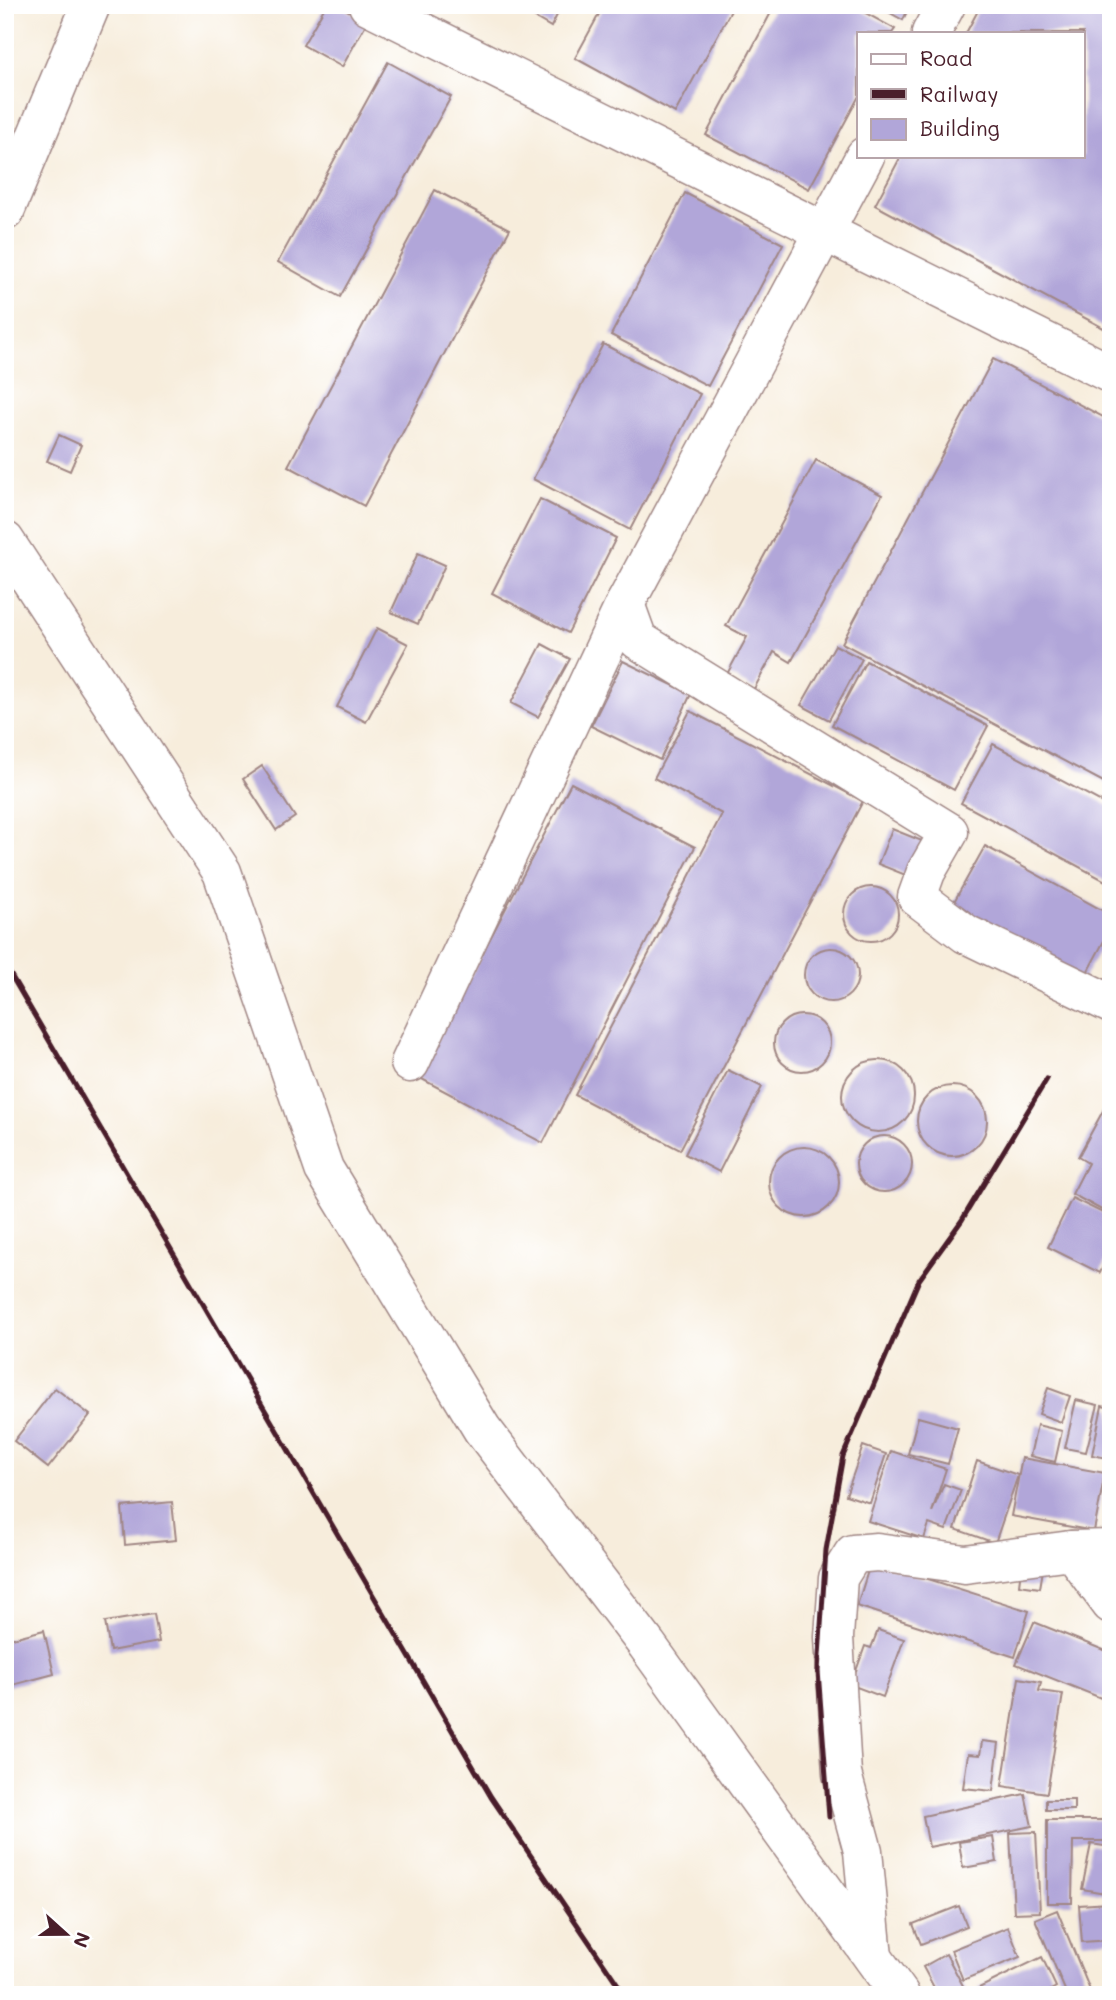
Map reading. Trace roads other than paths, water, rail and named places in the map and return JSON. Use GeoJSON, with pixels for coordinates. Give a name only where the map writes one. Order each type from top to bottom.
{"type":"FeatureCollection","features":[{"type":"Feature","properties":{"kind":"street"},"geometry":{"type":"LineString","coordinates":[[5,211],[91,5]]}},
{"type":"Feature","properties":{"kind":"street"},"geometry":{"type":"LineString","coordinates":[[368,5],[1111,374]]}},
{"type":"Feature","properties":{"kind":"street"},"geometry":{"type":"LineString","coordinates":[[932,32],[946,5]]}},
{"type":"Feature","properties":{"kind":"street"},"geometry":{"type":"LineString","coordinates":[[410,1063],[625,604],[864,158]]}},
{"type":"Feature","properties":{"kind":"street"},"geometry":{"type":"LineString","coordinates":[[5,541],[222,872],[324,1169],[482,1429],[647,1645],[900,1995]]}},
{"type":"Feature","properties":{"kind":"street"},"geometry":{"type":"LineString","coordinates":[[625,604],[638,640],[949,832],[926,872],[917,897],[965,934],[1111,1004]]}},
{"type":"Feature","properties":{"kind":"street"},"geometry":{"type":"LineString","coordinates":[[874,1959],[863,1851],[842,1774],[834,1637],[838,1578],[853,1554],[877,1552],[965,1564],[1071,1550],[1111,1549]]}},
{"type":"Feature","properties":{"kind":"street"},"geometry":{"type":"LineString","coordinates":[[1071,1550],[1111,1604]]}},
{"type":"Feature","properties":{"kind":"railway"},"geometry":{"type":"LineString","coordinates":[[5,965],[491,1797],[625,1995]]}},
{"type":"Feature","properties":{"kind":"railway"},"geometry":{"type":"LineString","coordinates":[[829,1817],[818,1671],[826,1550],[843,1456],[919,1280],[962,1220],[1047,1079]]}}]}
